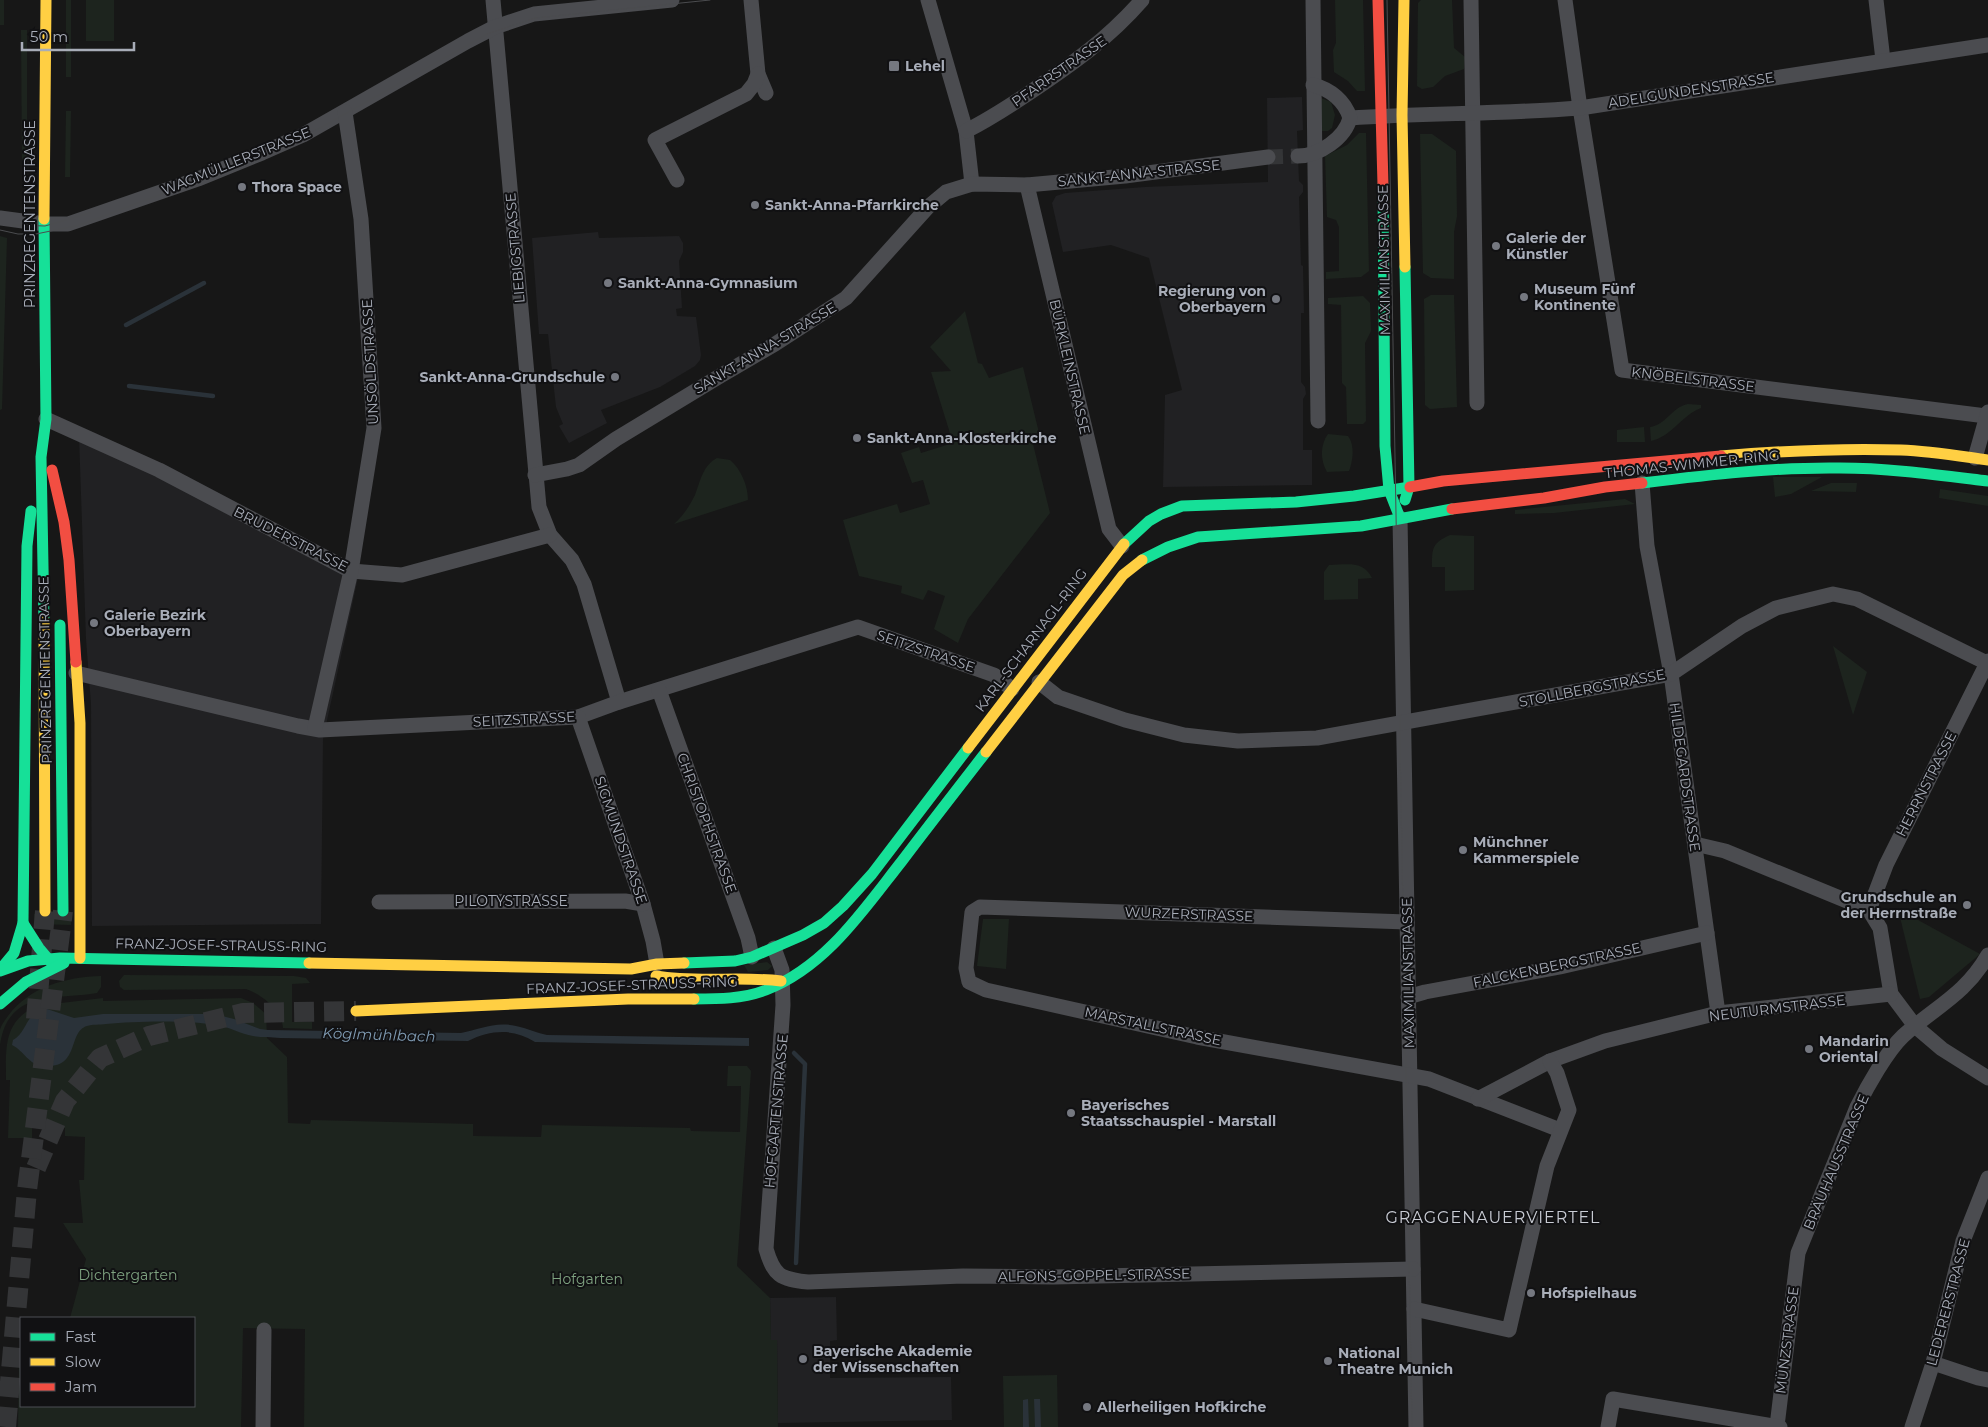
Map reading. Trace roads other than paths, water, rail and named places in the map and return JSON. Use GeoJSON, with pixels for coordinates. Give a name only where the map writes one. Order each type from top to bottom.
{"type":"FeatureCollection","features":[{"type":"Feature","properties":{"kind":"main road","name":"PRINZREGENTENSTRASSE"},"geometry":{"type":"LineString","coordinates":[[46,0],[46,424],[52,470],[57,554]]}},
{"type":"Feature","properties":{"kind":"main road","name":"MAXIMILIANSTRASSE"},"geometry":{"type":"LineString","coordinates":[[1378,0],[1392,115],[1409,487],[1400,518]]}},
{"type":"Feature","properties":{"kind":"main road","name":"MAXIMILIANSTRASSE"},"geometry":{"type":"LineString","coordinates":[[1400,518],[1389,490],[1385,446],[1385,334],[1392,115],[1404,0]]}},
{"type":"Feature","properties":{"kind":"main road","name":"PRINZREGENTENSTRASSE"},"geometry":{"type":"LineString","coordinates":[[46,424],[41,457],[46,911]]}},
{"type":"Feature","properties":{"kind":"main road","name":"THOMAS-WIMMER-RING"},"geometry":{"type":"LineString","coordinates":[[1409,487],[1443,481],[1550,471],[1736,454],[1811,450],[1900,450],[1982,459]]}},
{"type":"Feature","properties":{"kind":"main road"},"geometry":{"type":"LineString","coordinates":[[0,971],[14,952],[23,923],[27,546],[41,457]]}},
{"type":"Feature","properties":{"kind":"main road","name":"THOMAS-WIMMER-RING"},"geometry":{"type":"LineString","coordinates":[[1400,518],[1444,510],[1544,498],[1605,487],[1735,472],[1840,468],[1935,474],[1988,481]]}},
{"type":"Feature","properties":{"kind":"main road"},"geometry":{"type":"LineString","coordinates":[[52,470],[64,522],[69,560],[80,723],[80,958]]}},
{"type":"Feature","properties":{"kind":"main road"},"geometry":{"type":"LineString","coordinates":[[1544,498],[1555,482],[1550,471]]}},
{"type":"Feature","properties":{"kind":"main road","name":"KARL-SCHARNAGL-RING"},"geometry":{"type":"LineString","coordinates":[[752,957],[803,935],[824,922],[855,894],[1122,546],[1149,521],[1182,506],[1296,502],[1354,496],[1409,487]]}},
{"type":"Feature","properties":{"kind":"main road"},"geometry":{"type":"LineString","coordinates":[[1161,514],[1169,537]]}},
{"type":"Feature","properties":{"kind":"main road"},"geometry":{"type":"LineString","coordinates":[[783,981],[805,968],[835,944],[855,921],[1124,575],[1143,561],[1169,537],[1198,538],[1361,526],[1400,518]]}},
{"type":"Feature","properties":{"kind":"main road","name":"PRINZREGENTENSTRASSE"},"geometry":{"type":"LineString","coordinates":[[59,612],[62,911]]}},
{"type":"Feature","properties":{"kind":"main road"},"geometry":{"type":"LineString","coordinates":[[0,1004],[51,963],[23,923]]}},
{"type":"Feature","properties":{"kind":"main road","name":"FRANZ-JOSEF-STRAUSS-RING"},"geometry":{"type":"LineString","coordinates":[[0,971],[13,965],[51,963],[80,958],[631,969],[657,964],[714,963],[752,957]]}},
{"type":"Feature","properties":{"kind":"main road","name":"FRANZ-JOSEF-STRAUSS-RING"},"geometry":{"type":"LineString","coordinates":[[631,969],[659,977],[760,978],[783,981]]}},
{"type":"Feature","properties":{"kind":"main road","name":"FRANZ-JOSEF-STRAUSS-RING"},"geometry":{"type":"LineString","coordinates":[[356,1011],[628,999],[737,997],[752,995],[783,981]]}},
{"type":"Feature","properties":{"kind":"street","name":"LIEBIGSTRASSE"},"geometry":{"type":"LineString","coordinates":[[493,0],[537,496],[542,517],[550,535]]}},
{"type":"Feature","properties":{"kind":"street","name":"WAGMÜLLERSTRASSE"},"geometry":{"type":"LineString","coordinates":[[0,218],[45,224],[68,224],[189,182],[280,145],[345,112],[495,27],[534,14],[672,0]]}},
{"type":"Feature","properties":{"kind":"street"},"geometry":{"type":"LineString","coordinates":[[751,0],[758,74],[766,93]]}},
{"type":"Feature","properties":{"kind":"street"},"geometry":{"type":"LineString","coordinates":[[928,0],[966,131],[972,184]]}},
{"type":"Feature","properties":{"kind":"street","name":"PFARRSTRASSE"},"geometry":{"type":"LineString","coordinates":[[966,131],[985,122],[1077,60],[1109,35],[1142,0]]}},
{"type":"Feature","properties":{"kind":"street"},"geometry":{"type":"LineString","coordinates":[[1313,0],[1318,421]]}},
{"type":"Feature","properties":{"kind":"street"},"geometry":{"type":"LineString","coordinates":[[1471,0],[1477,403]]}},
{"type":"Feature","properties":{"kind":"street","name":"KNÖBELSTRASSE"},"geometry":{"type":"LineString","coordinates":[[1565,0],[1580,108],[1622,370],[1987,414]]}},
{"type":"Feature","properties":{"kind":"street"},"geometry":{"type":"LineString","coordinates":[[1876,0],[1883,60]]}},
{"type":"Feature","properties":{"kind":"street","name":"ADELGUNDENSTRASSE"},"geometry":{"type":"LineString","coordinates":[[1392,115],[1525,112],[1580,108],[1988,45]]}},
{"type":"Feature","properties":{"kind":"street"},"geometry":{"type":"LineString","coordinates":[[677,180],[655,140],[746,94],[754,84],[758,74]]}},
{"type":"Feature","properties":{"kind":"street"},"geometry":{"type":"LineString","coordinates":[[1298,156],[1314,154],[1339,137],[1348,125],[1350,118],[1346,107],[1337,97],[1321,86],[1313,85]]}},
{"type":"Feature","properties":{"kind":"street","name":"UNSÖLDSTRASSE"},"geometry":{"type":"LineString","coordinates":[[315,728],[351,571],[374,428],[360,219],[345,112]]}},
{"type":"Feature","properties":{"kind":"street"},"geometry":{"type":"LineString","coordinates":[[1350,118],[1392,115]]}},
{"type":"Feature","properties":{"kind":"street","name":"SANKT-ANNA-STRASSE"},"geometry":{"type":"LineString","coordinates":[[535,474],[568,469],[579,465],[616,439],[834,307],[846,298],[928,207],[946,192],[972,184],[1027,185],[1184,170],[1268,157]]}},
{"type":"Feature","properties":{"kind":"street","name":"BÜRKLEINSTRASSE"},"geometry":{"type":"LineString","coordinates":[[1027,185],[1106,521],[1109,529],[1122,546]]}},
{"type":"Feature","properties":{"kind":"street"},"geometry":{"type":"LineString","coordinates":[[1982,459],[1987,414]]}},
{"type":"Feature","properties":{"kind":"street","name":"BRUDERSTRASSE"},"geometry":{"type":"LineString","coordinates":[[46,424],[159,470],[351,571],[402,575],[550,535]]}},
{"type":"Feature","properties":{"kind":"street","name":"HILDEGARDSTRASSE"},"geometry":{"type":"LineString","coordinates":[[1642,483],[1647,546],[1670,674],[1718,1013]]}},
{"type":"Feature","properties":{"kind":"street","name":"MAXIMILIANSTRASSE"},"geometry":{"type":"LineString","coordinates":[[1400,518],[1416,1427]]}},
{"type":"Feature","properties":{"kind":"street"},"geometry":{"type":"LineString","coordinates":[[550,535],[572,560],[584,584],[619,702]]}},
{"type":"Feature","properties":{"kind":"street","name":"STOLLBERGSTRASSE"},"geometry":{"type":"LineString","coordinates":[[1039,682],[1058,696],[1156,729],[1213,740],[1317,738],[1670,674],[1742,626],[1776,608],[1833,594],[1857,600],[1987,662]]}},
{"type":"Feature","properties":{"kind":"street","name":"SEITZSTRASSE"},"geometry":{"type":"LineString","coordinates":[[76,673],[298,726],[315,728],[340,729],[578,717],[619,702],[858,627],[994,675],[1012,689]]}},
{"type":"Feature","properties":{"kind":"street","name":"HERRNSTRASSE"},"geometry":{"type":"LineString","coordinates":[[1869,910],[1886,865],[1987,662]]}},
{"type":"Feature","properties":{"kind":"street","name":"CHRISTOPHSTRASSE"},"geometry":{"type":"LineString","coordinates":[[659,690],[748,938],[752,957]]}},
{"type":"Feature","properties":{"kind":"street","name":"SIGMUNDSTRASSE"},"geometry":{"type":"LineString","coordinates":[[578,717],[644,904],[654,941],[657,964]]}},
{"type":"Feature","properties":{"kind":"street"},"geometry":{"type":"LineString","coordinates":[[1695,844],[1725,851],[1869,910],[1880,928],[1891,994],[1914,1026],[1942,1048],[1988,1078]]}},
{"type":"Feature","properties":{"kind":"street","name":"PILOTYSTRASSE"},"geometry":{"type":"LineString","coordinates":[[378,902],[625,901],[644,904]]}},
{"type":"Feature","properties":{"kind":"street","name":"WURZERSTRASSE"},"geometry":{"type":"LineString","coordinates":[[972,912],[980,907],[1407,922]]}},
{"type":"Feature","properties":{"kind":"street","name":"MARSTALLSTRASSE"},"geometry":{"type":"LineString","coordinates":[[972,912],[966,968],[967,975],[969,982],[986,990],[1197,1036],[1429,1079],[1560,1130]]}},
{"type":"Feature","properties":{"kind":"street","name":"FALCKENBERGSTRASSE"},"geometry":{"type":"LineString","coordinates":[[1408,997],[1425,992],[1560,967],[1707,933]]}},
{"type":"Feature","properties":{"kind":"street","name":"HOFGARTENSTRASSE"},"geometry":{"type":"LineString","coordinates":[[774,948],[782,970],[782,1036],[766,1249],[776,1274]]}},
{"type":"Feature","properties":{"kind":"street","name":"BRÄUHAUSSTRASSE"},"geometry":{"type":"LineString","coordinates":[[1798,1253],[1856,1107],[1869,1084],[1901,1038],[1914,1026],[1954,997],[1978,972],[1988,955]]}},
{"type":"Feature","properties":{"kind":"street","name":"NEUTURMSTRASSE"},"geometry":{"type":"LineString","coordinates":[[1478,1099],[1550,1061],[1605,1041],[1718,1013],[1891,994]]}},
{"type":"Feature","properties":{"kind":"street"},"geometry":{"type":"LineString","coordinates":[[1414,1309],[1509,1330],[1547,1166],[1569,1110],[1557,1073],[1550,1061]]}},
{"type":"Feature","properties":{"kind":"street","name":"LEDERERSTRASSE"},"geometry":{"type":"LineString","coordinates":[[1912,1427],[1933,1363],[1963,1241],[1988,1178]]}},
{"type":"Feature","properties":{"kind":"street","name":"MÜNZSTRASSE"},"geometry":{"type":"LineString","coordinates":[[1779,1427],[1798,1253]]}},
{"type":"Feature","properties":{"kind":"street","name":"ALFONS-GOPPEL-STRASSE"},"geometry":{"type":"LineString","coordinates":[[776,1274],[793,1280],[808,1282],[963,1276],[1053,1277],[1413,1269]]}},
{"type":"Feature","properties":{"kind":"street"},"geometry":{"type":"LineString","coordinates":[[263,1427],[264,1330]]}},
{"type":"Feature","properties":{"kind":"street"},"geometry":{"type":"LineString","coordinates":[[1933,1363],[1988,1380]]}},
{"type":"Feature","properties":{"kind":"street"},"geometry":{"type":"LineString","coordinates":[[1608,1427],[1618,1399],[1779,1427]]}},
{"type":"Feature","properties":{"kind":"water","name":"Köglmühlbach"},"geometry":{"type":"Polygon","coordinates":[[[47,1009],[74,1018],[103,1014],[214,1014],[268,1030],[461,1033],[502,1024],[547,1035],[749,1038],[749,1046],[535,1042],[518,1034],[502,1032],[477,1037],[468,1041],[280,1038],[253,1036],[222,1026],[205,1023],[147,1022],[87,1026],[77,1035],[72,1049],[63,1062],[43,1066],[34,1063],[12,1045],[13,1040],[22,1032],[31,1018],[40,1011],[47,1009]]]}},
{"type":"Feature","properties":{"kind":"water"},"geometry":{"type":"Polygon","coordinates":[[[1028,1399],[1029,1427],[1023,1427],[1023,1400],[1028,1399]]]}},
{"type":"Feature","properties":{"kind":"water"},"geometry":{"type":"Polygon","coordinates":[[[1034,1399],[1040,1399],[1041,1427],[1035,1427],[1034,1399]]]}},
{"type":"Feature","properties":{"kind":"waterway"},"geometry":{"type":"LineString","coordinates":[[126,325],[204,283]]}},
{"type":"Feature","properties":{"kind":"waterway"},"geometry":{"type":"LineString","coordinates":[[129,386],[213,396]]}},
{"type":"Feature","properties":{"kind":"waterway"},"geometry":{"type":"LineString","coordinates":[[794,1053],[805,1064],[796,1263]]}},
{"type":"Feature","properties":{"kind":"tunnel"},"geometry":{"type":"LineString","coordinates":[[1268,157],[1298,156]]}},
{"type":"Feature","properties":{"kind":"tunnel"},"geometry":{"type":"LineString","coordinates":[[36,1019],[45,911]]}},
{"type":"Feature","properties":{"kind":"tunnel"},"geometry":{"type":"LineString","coordinates":[[6,1427],[27,1190],[63,911]]}},
{"type":"Feature","properties":{"kind":"tunnel"},"geometry":{"type":"LineString","coordinates":[[36,1168],[65,1101],[100,1058],[149,1036],[243,1013],[356,1011]]}},
{"type":"Feature","properties":{"kind":"tram line"},"geometry":{"type":"LineString","coordinates":[[0,230],[18,234],[36,234],[80,225],[235,166],[320,128],[487,34],[535,18],[710,0]]}},
{"type":"Feature","properties":{"kind":"tram line"},"geometry":{"type":"LineString","coordinates":[[1387,0],[1412,1427]]}},
{"type":"Feature","properties":{"kind":"tram line"},"geometry":{"type":"LineString","coordinates":[[13,225],[45,226],[90,213]]}},
{"type":"Feature","properties":{"kind":"place","name":"Lehel"},"geometry":{"type":"Point","coordinates":[894,66]}},
{"type":"Feature","properties":{"kind":"place","name":"Thora Space"},"geometry":{"type":"Point","coordinates":[242,187]}},
{"type":"Feature","properties":{"kind":"place","name":"Sankt-Anna-Pfarrkirche"},"geometry":{"type":"Point","coordinates":[755,205]}},
{"type":"Feature","properties":{"kind":"place","name":"Galerie der Künstler"},"geometry":{"type":"Point","coordinates":[1496,246]}},
{"type":"Feature","properties":{"kind":"place","name":"Sankt-Anna-Gymnasium"},"geometry":{"type":"Point","coordinates":[608,283]}},
{"type":"Feature","properties":{"kind":"place","name":"Museum Fünf Kontinente"},"geometry":{"type":"Point","coordinates":[1524,297]}},
{"type":"Feature","properties":{"kind":"place","name":"Regierung von Oberbayern"},"geometry":{"type":"Point","coordinates":[1276,299]}},
{"type":"Feature","properties":{"kind":"place","name":"Sankt-Anna-Grundschule"},"geometry":{"type":"Point","coordinates":[615,377]}},
{"type":"Feature","properties":{"kind":"place","name":"Sankt-Anna-Klosterkirche"},"geometry":{"type":"Point","coordinates":[857,438]}},
{"type":"Feature","properties":{"kind":"place","name":"Galerie Bezirk Oberbayern"},"geometry":{"type":"Point","coordinates":[94,623]}},
{"type":"Feature","properties":{"kind":"place","name":"Münchner Kammerspiele"},"geometry":{"type":"Point","coordinates":[1463,850]}},
{"type":"Feature","properties":{"kind":"place","name":"Grundschule an der Herrnstraße"},"geometry":{"type":"Point","coordinates":[1967,905]}},
{"type":"Feature","properties":{"kind":"place","name":"Mandarin Oriental"},"geometry":{"type":"Point","coordinates":[1809,1049]}},
{"type":"Feature","properties":{"kind":"place","name":"Bayerisches Staatsschauspiel - Marstall"},"geometry":{"type":"Point","coordinates":[1071,1113]}},
{"type":"Feature","properties":{"kind":"place","name":"Hofspielhaus"},"geometry":{"type":"Point","coordinates":[1531,1293]}},
{"type":"Feature","properties":{"kind":"place","name":"Bayerische Akademie der Wissenschaften"},"geometry":{"type":"Point","coordinates":[803,1359]}},
{"type":"Feature","properties":{"kind":"place","name":"National Theatre Munich"},"geometry":{"type":"Point","coordinates":[1328,1361]}},
{"type":"Feature","properties":{"kind":"place","name":"Allerheiligen Hofkirche"},"geometry":{"type":"Point","coordinates":[1087,1407]}},
{"type":"Feature","properties":{"kind":"district","name":"GRAGGENAUERVIERTEL"},"geometry":{"type":"Point","coordinates":[1493,1217]}},
{"type":"Feature","properties":{"kind":"park label","name":"Dichtergarten"},"geometry":{"type":"Point","coordinates":[128,1275]}},
{"type":"Feature","properties":{"kind":"park label","name":"Hofgarten"},"geometry":{"type":"Point","coordinates":[587,1279]}}]}
